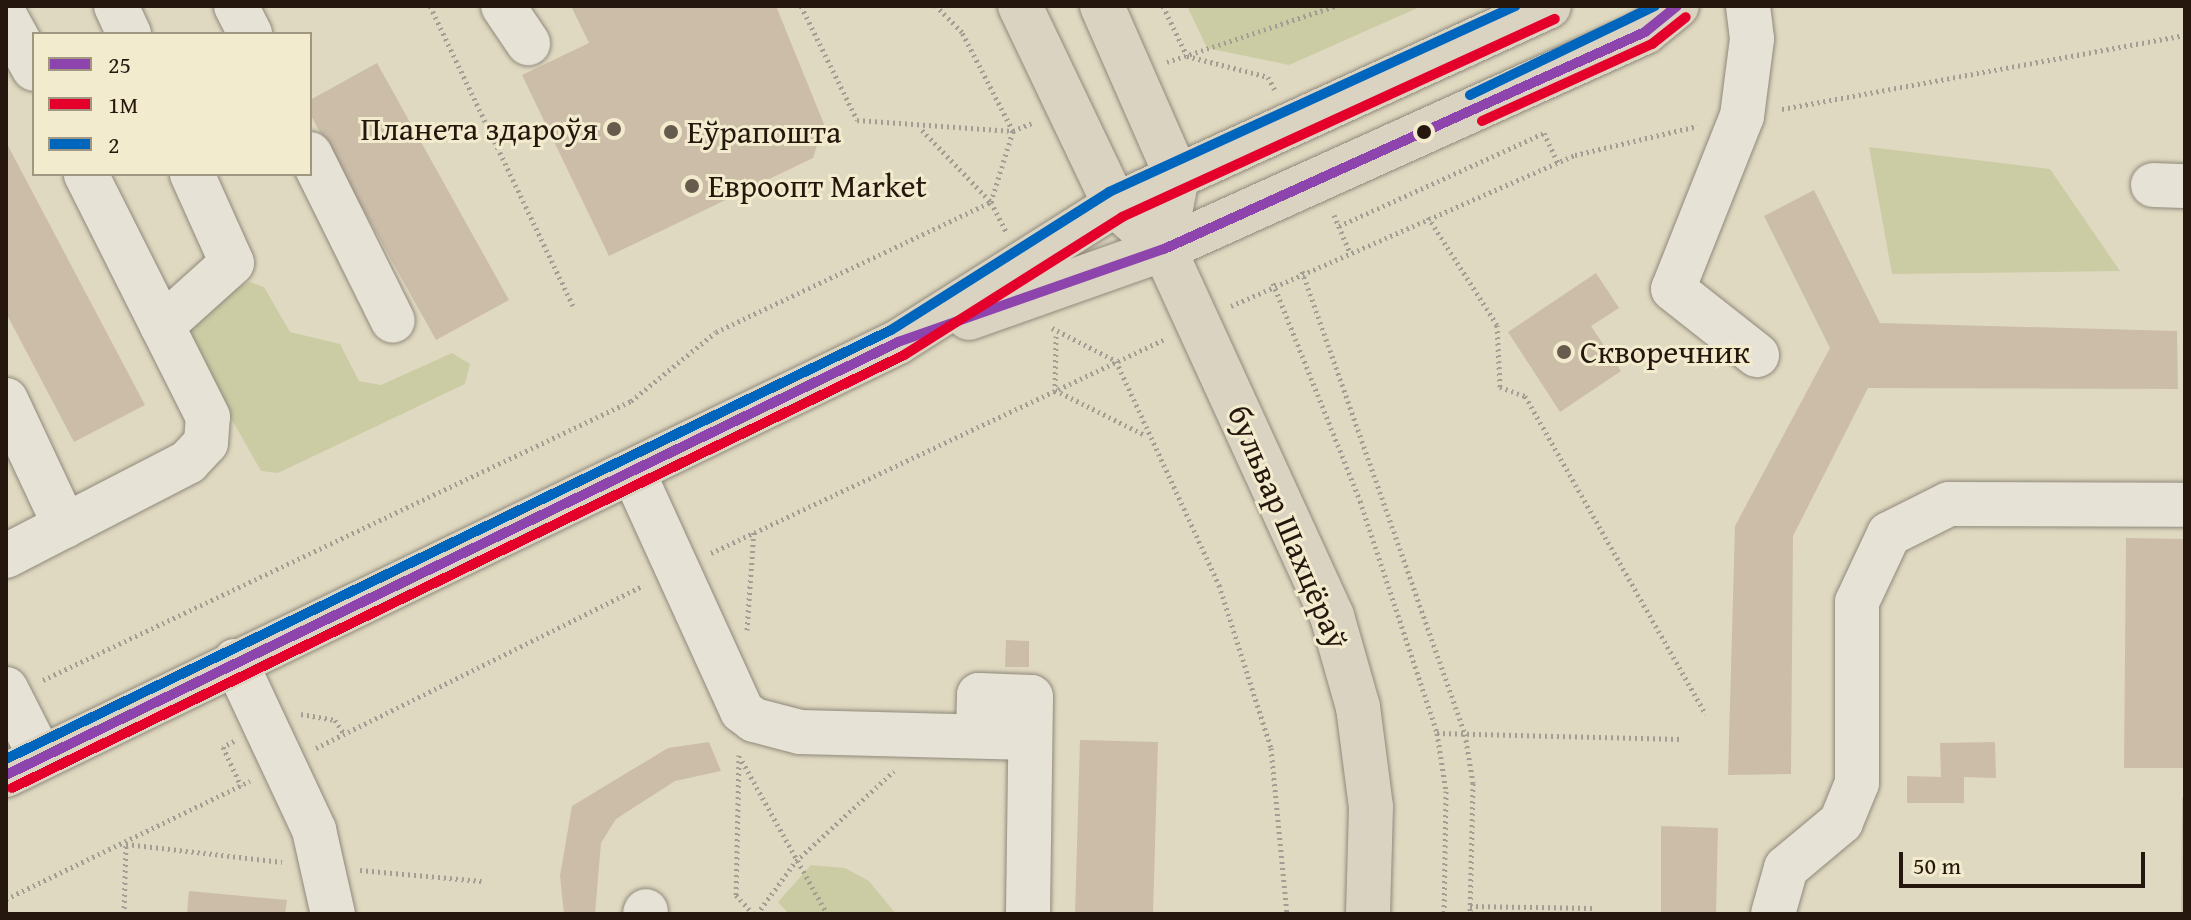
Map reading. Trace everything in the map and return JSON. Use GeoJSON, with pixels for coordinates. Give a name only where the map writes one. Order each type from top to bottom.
{"type":"FeatureCollection","features":[{"type":"Feature","properties":{"kind":"main road"},"geometry":{"type":"LineString","coordinates":[[1020,6],[1115,205],[1164,249]]}},
{"type":"Feature","properties":{"kind":"main road"},"geometry":{"type":"LineString","coordinates":[[1102,6],[1177,177],[1164,249]]}},
{"type":"Feature","properties":{"kind":"main road"},"geometry":{"type":"LineString","coordinates":[[24,766],[235,661],[634,474],[898,342],[1115,205],[1549,6]]}},
{"type":"Feature","properties":{"kind":"main road"},"geometry":{"type":"LineString","coordinates":[[898,342],[1164,249],[1645,32],[1677,6]]}},
{"type":"Feature","properties":{"kind":"main road","name":"бульвар Шахцёраў"},"geometry":{"type":"LineString","coordinates":[[1164,249],[1332,616],[1349,676],[1371,807],[1368,914]]}},
{"type":"Feature","properties":{"kind":"lane"},"geometry":{"type":"LineString","coordinates":[[116,6],[128,32]]}},
{"type":"Feature","properties":{"kind":"lane"},"geometry":{"type":"LineString","coordinates":[[236,6],[249,32]]}},
{"type":"Feature","properties":{"kind":"lane"},"geometry":{"type":"LineString","coordinates":[[503,6],[528,43]]}},
{"type":"Feature","properties":{"kind":"lane"},"geometry":{"type":"LineString","coordinates":[[1748,6],[1752,39],[1742,116],[1673,289],[1757,355]]}},
{"type":"Feature","properties":{"kind":"lane"},"geometry":{"type":"LineString","coordinates":[[16,16],[32,63]]}},
{"type":"Feature","properties":{"kind":"lane"},"geometry":{"type":"LineString","coordinates":[[312,158],[393,321]]}},
{"type":"Feature","properties":{"kind":"lane"},"geometry":{"type":"LineString","coordinates":[[6,556],[188,462],[206,443],[208,417],[87,176]]}},
{"type":"Feature","properties":{"kind":"lane"},"geometry":{"type":"LineString","coordinates":[[162,326],[232,263],[193,176]]}},
{"type":"Feature","properties":{"kind":"lane"},"geometry":{"type":"LineString","coordinates":[[6,400],[65,526]]}},
{"type":"Feature","properties":{"kind":"lane"},"geometry":{"type":"LineString","coordinates":[[634,474],[742,711],[784,730],[978,736],[979,695],[1031,697],[1028,914]]}},
{"type":"Feature","properties":{"kind":"lane"},"geometry":{"type":"LineString","coordinates":[[1773,914],[1786,868],[1841,822],[1857,783],[1857,602],[1889,534],[1949,504],[2185,505]]}},
{"type":"Feature","properties":{"kind":"lane"},"geometry":{"type":"LineString","coordinates":[[235,661],[314,830],[333,914]]}},
{"type":"Feature","properties":{"kind":"lane"},"geometry":{"type":"LineString","coordinates":[[8,692],[24,766]]}},
{"type":"Feature","properties":{"kind":"path"},"geometry":{"type":"LineString","coordinates":[[430,6],[574,308]]}},
{"type":"Feature","properties":{"kind":"path"},"geometry":{"type":"LineString","coordinates":[[801,6],[857,120],[922,130],[1013,131]]}},
{"type":"Feature","properties":{"kind":"path"},"geometry":{"type":"LineString","coordinates":[[8,692],[631,401],[716,332],[991,202],[1013,131],[962,32],[936,6]]}},
{"type":"Feature","properties":{"kind":"path"},"geometry":{"type":"LineString","coordinates":[[1187,56],[1335,6]]}},
{"type":"Feature","properties":{"kind":"path"},"geometry":{"type":"LineString","coordinates":[[6,899],[126,844],[754,531],[1200,323],[1273,283],[1558,163],[1742,116],[2185,35]]}},
{"type":"Feature","properties":{"kind":"path"},"geometry":{"type":"LineString","coordinates":[[922,130],[991,202]]}},
{"type":"Feature","properties":{"kind":"path"},"geometry":{"type":"LineString","coordinates":[[1339,226],[1544,133],[1558,163]]}},
{"type":"Feature","properties":{"kind":"path"},"geometry":{"type":"LineString","coordinates":[[1428,217],[1497,325],[1500,387],[1525,396],[1706,714]]}},
{"type":"Feature","properties":{"kind":"path"},"geometry":{"type":"LineString","coordinates":[[1302,271],[1465,734],[1473,783],[1470,914]]}},
{"type":"Feature","properties":{"kind":"path"},"geometry":{"type":"LineString","coordinates":[[1273,283],[1360,501],[1437,733],[1446,791],[1444,914]]}},
{"type":"Feature","properties":{"kind":"path"},"geometry":{"type":"LineString","coordinates":[[1055,390],[1056,336]]}},
{"type":"Feature","properties":{"kind":"path"},"geometry":{"type":"LineString","coordinates":[[1116,361],[1146,436],[1219,585],[1271,748],[1287,914]]}},
{"type":"Feature","properties":{"kind":"path"},"geometry":{"type":"LineString","coordinates":[[1055,390],[1146,436]]}},
{"type":"Feature","properties":{"kind":"path"},"geometry":{"type":"LineString","coordinates":[[747,636],[754,531]]}},
{"type":"Feature","properties":{"kind":"path"},"geometry":{"type":"LineString","coordinates":[[742,711],[723,719],[742,761],[827,914]]}},
{"type":"Feature","properties":{"kind":"path"},"geometry":{"type":"LineString","coordinates":[[1437,733],[1683,739]]}},
{"type":"Feature","properties":{"kind":"path"},"geometry":{"type":"LineString","coordinates":[[742,761],[736,895],[755,914],[796,861],[933,736]]}},
{"type":"Feature","properties":{"kind":"path"},"geometry":{"type":"LineString","coordinates":[[124,914],[126,844]]}},
{"type":"Feature","properties":{"kind":"path"},"geometry":{"type":"LineString","coordinates":[[1470,906],[1593,908]]}},
{"type":"Feature","properties":{"kind":"green space"},"geometry":{"type":"Polygon","coordinates":[[[1187,6],[1422,6],[1289,65],[1207,48],[1187,6]]]}},
{"type":"Feature","properties":{"kind":"green space"},"geometry":{"type":"Polygon","coordinates":[[[1869,147],[2050,169],[2120,271],[1892,274],[1869,147]]]}},
{"type":"Feature","properties":{"kind":"green space"},"geometry":{"type":"Polygon","coordinates":[[[250,282],[264,287],[290,332],[340,344],[359,381],[381,385],[452,353],[470,364],[465,384],[278,473],[261,471],[180,328],[187,311],[250,282]]]}},
{"type":"Feature","properties":{"kind":"green space"},"geometry":{"type":"Polygon","coordinates":[[[811,865],[845,868],[869,881],[896,914],[789,914],[778,902],[811,865]]]}},
{"type":"Feature","properties":{"kind":"building"},"geometry":{"type":"Polygon","coordinates":[[[571,6],[776,6],[824,124],[813,158],[609,256],[522,75],[589,43],[571,6]]]}},
{"type":"Feature","properties":{"kind":"building"},"geometry":{"type":"Polygon","coordinates":[[[377,63],[509,300],[436,340],[312,118],[312,99],[377,63]]]}},
{"type":"Feature","properties":{"kind":"building"},"geometry":{"type":"Polygon","coordinates":[[[6,142],[145,405],[74,442],[6,313],[6,142]]]}},
{"type":"Feature","properties":{"kind":"building"},"geometry":{"type":"Polygon","coordinates":[[[1814,190],[1880,323],[2177,331],[2178,389],[1868,388],[1793,536],[1791,774],[1728,775],[1735,526],[1830,348],[1764,216],[1814,190]]]}},
{"type":"Feature","properties":{"kind":"building","name":"Скворечник"},"geometry":{"type":"Polygon","coordinates":[[[1596,273],[1619,308],[1591,326],[1621,371],[1560,412],[1508,332],[1596,273]]]}},
{"type":"Feature","properties":{"kind":"building"},"geometry":{"type":"Polygon","coordinates":[[[2126,538],[2185,539],[2185,768],[2124,768],[2126,538]]]}},
{"type":"Feature","properties":{"kind":"building"},"geometry":{"type":"Polygon","coordinates":[[[1006,640],[1029,641],[1029,667],[1005,667],[1006,640]]]}},
{"type":"Feature","properties":{"kind":"building"},"geometry":{"type":"Polygon","coordinates":[[[1080,740],[1158,742],[1153,914],[1075,914],[1080,740]]]}},
{"type":"Feature","properties":{"kind":"building"},"geometry":{"type":"Polygon","coordinates":[[[709,742],[721,771],[675,781],[616,819],[601,843],[595,914],[564,914],[560,876],[572,806],[668,748],[709,742]]]}},
{"type":"Feature","properties":{"kind":"building"},"geometry":{"type":"Polygon","coordinates":[[[1995,742],[1996,778],[1964,777],[1964,803],[1907,803],[1907,776],[1941,777],[1940,743],[1995,742]]]}},
{"type":"Feature","properties":{"kind":"building"},"geometry":{"type":"Polygon","coordinates":[[[2182,798],[2185,798],[2185,914],[2181,914],[2182,798]]]}},
{"type":"Feature","properties":{"kind":"building"},"geometry":{"type":"Polygon","coordinates":[[[1661,826],[1718,828],[1716,914],[1661,914],[1661,826]]]}},
{"type":"Feature","properties":{"kind":"building"},"geometry":{"type":"Polygon","coordinates":[[[189,891],[287,900],[285,914],[187,914],[189,891]]]}},
{"type":"Feature","properties":{"kind":"transit line","name":"2"},"geometry":{"type":"LineString","coordinates":[[6,759],[891,330],[1109,192],[1515,6]]}},
{"type":"Feature","properties":{"kind":"transit line","name":"2"},"geometry":{"type":"LineString","coordinates":[[1470,95],[1655,6]]}},
{"type":"Feature","properties":{"kind":"transit line","name":"25"},"geometry":{"type":"LineString","coordinates":[[6,775],[898,342],[1164,249],[1645,32],[1677,6]]}},
{"type":"Feature","properties":{"kind":"transit line","name":"1М"},"geometry":{"type":"LineString","coordinates":[[1482,121],[1652,44],[1686,17]]}},
{"type":"Feature","properties":{"kind":"transit line","name":"1М"},"geometry":{"type":"LineString","coordinates":[[12,788],[904,355],[1122,217],[1555,19]]}},
{"type":"Feature","properties":{"kind":"place","name":"Планета здароўя"},"geometry":{"type":"Point","coordinates":[614,129]}},
{"type":"Feature","properties":{"kind":"place","name":"Еўрапошта"},"geometry":{"type":"Point","coordinates":[671,132]}},
{"type":"Feature","properties":{"kind":"place","name":"Евроопт Market"},"geometry":{"type":"Point","coordinates":[692,186]}},
{"type":"Feature","properties":{"kind":"place","name":"Скворечник"},"geometry":{"type":"Point","coordinates":[1564,352]}}]}
